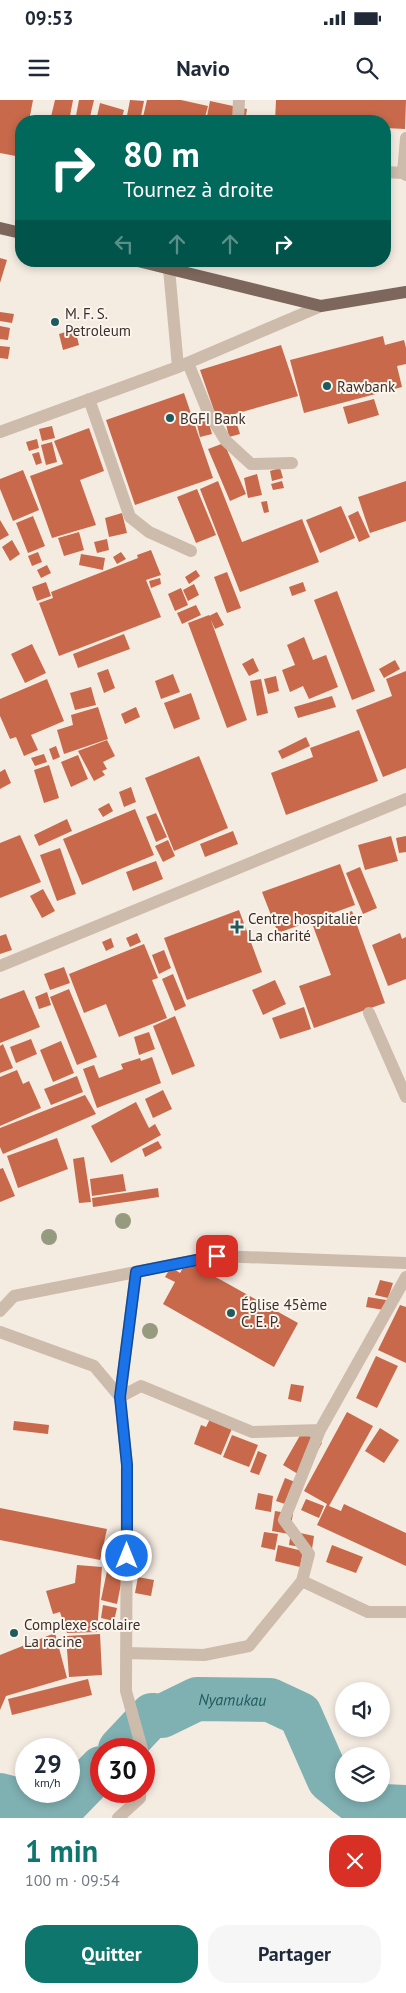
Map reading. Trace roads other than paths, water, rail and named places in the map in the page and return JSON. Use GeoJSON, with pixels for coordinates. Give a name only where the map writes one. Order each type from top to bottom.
{"type":"FeatureCollection","features":[{"type":"Feature","properties":{"kind":"main road"},"geometry":{"type":"LineString","coordinates":[[0,228],[15,232]]}},
{"type":"Feature","properties":{"kind":"main road"},"geometry":{"type":"LineString","coordinates":[[177,267],[321,306],[406,292]]}},
{"type":"Feature","properties":{"kind":"street"},"geometry":{"type":"LineString","coordinates":[[238,115],[239,100]]}},
{"type":"Feature","properties":{"kind":"street"},"geometry":{"type":"LineString","coordinates":[[391,173],[404,174],[406,138]]}},
{"type":"Feature","properties":{"kind":"street"},"geometry":{"type":"LineString","coordinates":[[170,267],[183,365],[208,412],[226,441],[251,464],[292,464]]}},
{"type":"Feature","properties":{"kind":"street"},"geometry":{"type":"LineString","coordinates":[[0,432],[183,365],[321,306]]}},
{"type":"Feature","properties":{"kind":"street"},"geometry":{"type":"LineString","coordinates":[[90,399],[130,517],[149,532],[190,551]]}},
{"type":"Feature","properties":{"kind":"street"},"geometry":{"type":"LineString","coordinates":[[0,966],[406,799]]}},
{"type":"Feature","properties":{"kind":"street"},"geometry":{"type":"LineString","coordinates":[[369,1014],[406,1097]]}},
{"type":"Feature","properties":{"kind":"street"},"geometry":{"type":"LineString","coordinates":[[0,1311],[14,1296],[217,1256],[406,1263]]}},
{"type":"Feature","properties":{"kind":"street"},"geometry":{"type":"LineString","coordinates":[[136,1272],[120,1397],[127,1465],[126,1691],[139,1738]]}},
{"type":"Feature","properties":{"kind":"street"},"geometry":{"type":"LineString","coordinates":[[126,1653],[204,1656],[249,1646],[302,1581],[310,1554],[284,1520],[320,1430],[406,1277]]}},
{"type":"Feature","properties":{"kind":"street"},"geometry":{"type":"LineString","coordinates":[[0,1332],[94,1366],[120,1397]]}},
{"type":"Feature","properties":{"kind":"street"},"geometry":{"type":"LineString","coordinates":[[120,1397],[141,1386],[252,1432],[320,1430]]}},
{"type":"Feature","properties":{"kind":"street"},"geometry":{"type":"LineString","coordinates":[[302,1581],[368,1612],[406,1612]]}},
{"type":"Feature","properties":{"kind":"street"},"geometry":{"type":"LineString","coordinates":[[118,1818],[134,1803]]}},
{"type":"Feature","properties":{"kind":"waterway","name":"Nyamukau"},"geometry":{"type":"LineString","coordinates":[[130,1738],[152,1715],[162,1716],[197,1699],[270,1700],[300,1714],[329,1780],[335,1785]]}},
{"type":"Feature","properties":{"kind":"waterway","name":"Nyamukau"},"geometry":{"type":"LineString","coordinates":[[0,1795],[30,1803],[62,1808],[90,1779]]}},
{"type":"Feature","properties":{"kind":"waterway","name":"Nyamukau"},"geometry":{"type":"LineString","coordinates":[[357,1802],[361,1805],[406,1807]]}},
{"type":"Feature","properties":{"kind":"waterway"},"geometry":{"type":"LineString","coordinates":[[60,1818],[62,1808]]}},
{"type":"Feature","properties":{"kind":"place","name":"M. F. S. Petroleum"},"geometry":{"type":"Point","coordinates":[55,322]}},
{"type":"Feature","properties":{"kind":"place","name":"Rawbank"},"geometry":{"type":"Point","coordinates":[327,386]}},
{"type":"Feature","properties":{"kind":"place","name":"BGFI Bank"},"geometry":{"type":"Point","coordinates":[170,418]}},
{"type":"Feature","properties":{"kind":"place","name":"Centre hospitalier La charité"},"geometry":{"type":"Point","coordinates":[237,927]}},
{"type":"Feature","properties":{"kind":"place","name":"Église 45ème C. E. P."},"geometry":{"type":"Point","coordinates":[231,1313]}},
{"type":"Feature","properties":{"kind":"place","name":"Complexe scolaire La racine"},"geometry":{"type":"Point","coordinates":[14,1633]}}]}
